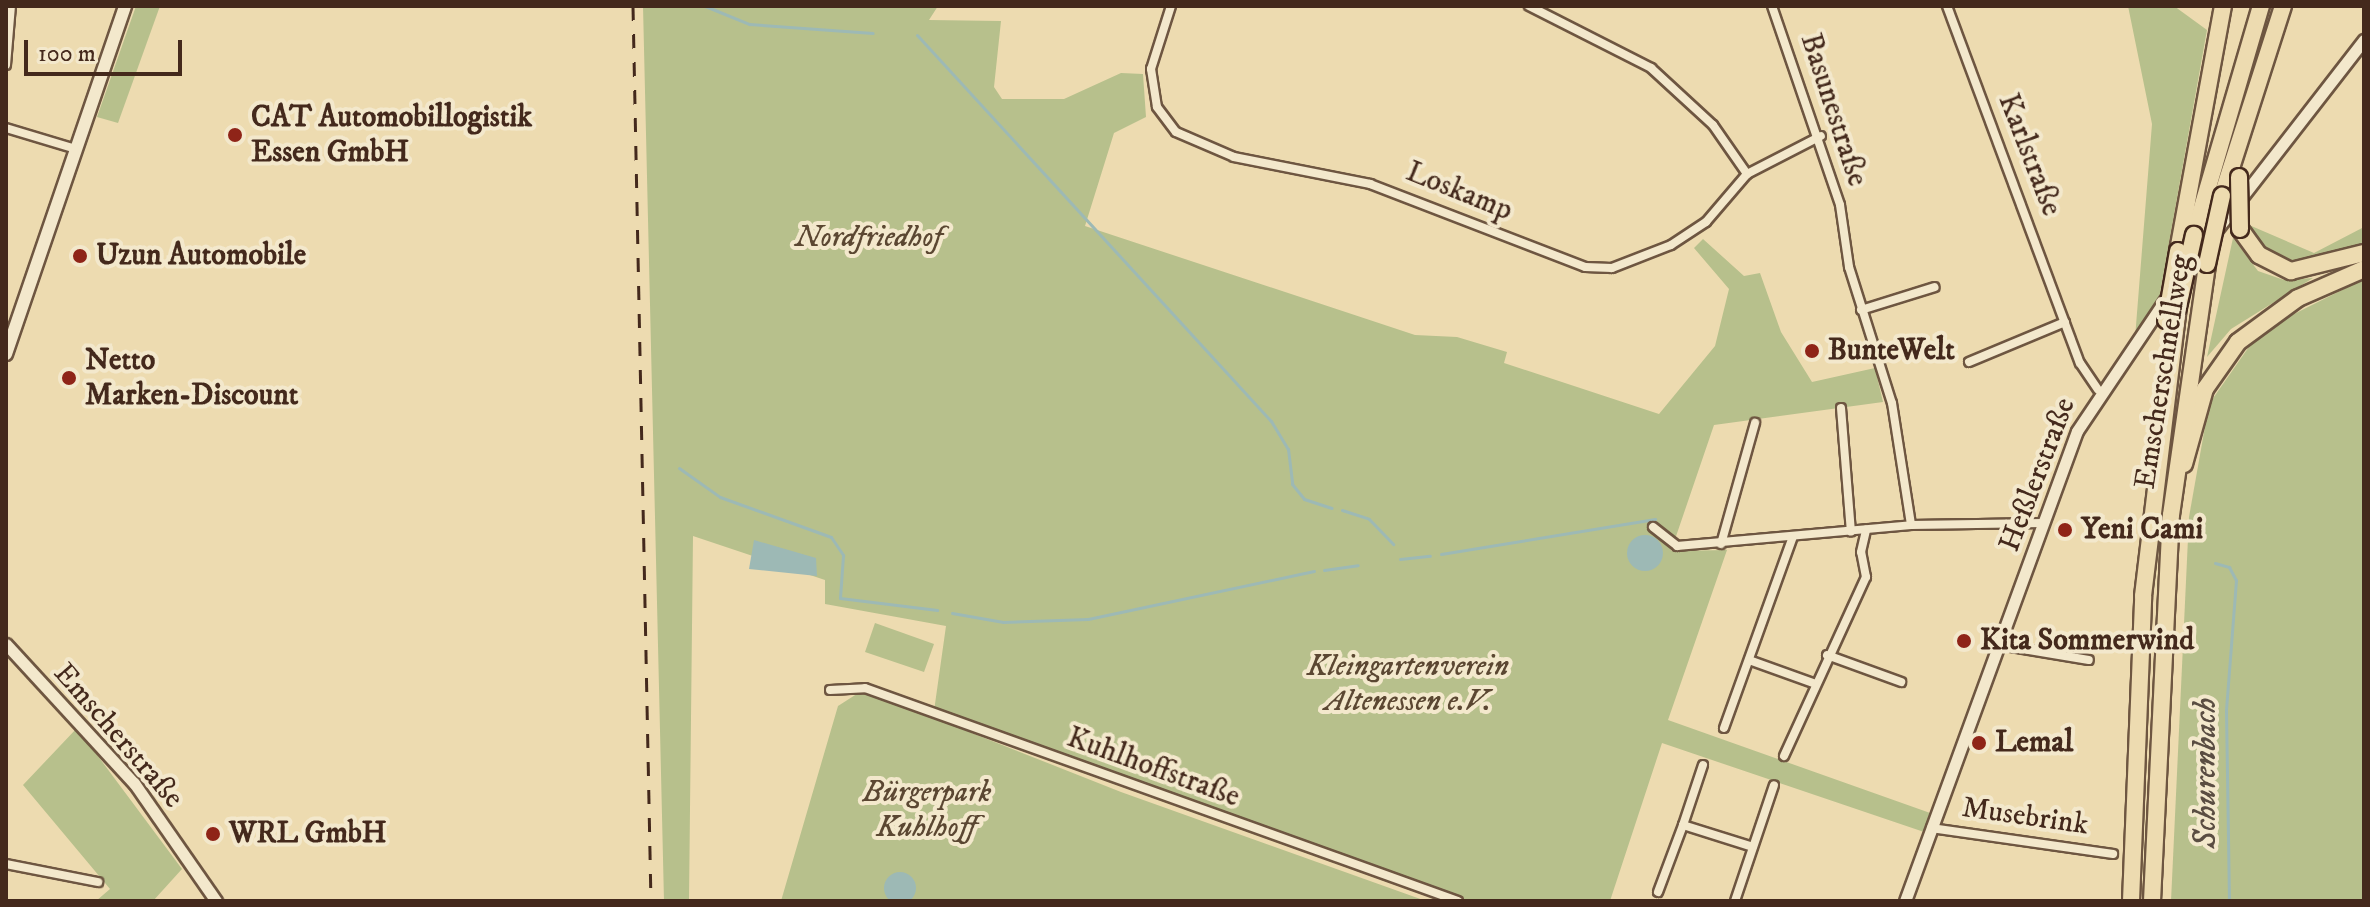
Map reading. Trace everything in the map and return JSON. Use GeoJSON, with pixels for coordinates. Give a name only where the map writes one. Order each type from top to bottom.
{"type":"FeatureCollection","features":[{"type":"Feature","properties":{"kind":"highway"},"geometry":{"type":"LineString","coordinates":[[2167,371],[2166,320],[2223,6]]}},
{"type":"Feature","properties":{"kind":"highway","name":"Emscherschnellweg"},"geometry":{"type":"LineString","coordinates":[[2131,901],[2143,596],[2167,371],[2194,235],[2261,6]]}},
{"type":"Feature","properties":{"kind":"highway","name":"Emscherschnellweg"},"geometry":{"type":"LineString","coordinates":[[2152,901],[2171,515],[2207,264],[2222,196],[2283,6]]}},
{"type":"Feature","properties":{"kind":"highway"},"geometry":{"type":"LineString","coordinates":[[2264,59],[2269,69],[2239,177],[2240,229],[2259,255],[2291,271],[2364,253]]}},
{"type":"Feature","properties":{"kind":"highway"},"geometry":{"type":"LineString","coordinates":[[2171,515],[2217,365],[2267,317],[2364,269]]}},
{"type":"Feature","properties":{"kind":"main road"},"geometry":{"type":"LineString","coordinates":[[6,354],[125,6]]}},
{"type":"Feature","properties":{"kind":"street"},"geometry":{"type":"LineString","coordinates":[[6,65],[11,6]]}},
{"type":"Feature","properties":{"kind":"street","name":"Loskamp"},"geometry":{"type":"LineString","coordinates":[[1171,6],[1151,69],[1157,107],[1176,132],[1234,157],[1380,187],[1562,262],[1612,268],[1650,256],[1706,222],[1747,174],[1821,136]]}},
{"type":"Feature","properties":{"kind":"street"},"geometry":{"type":"LineString","coordinates":[[1529,6],[1651,68],[1713,125],[1747,174]]}},
{"type":"Feature","properties":{"kind":"street","name":"Basunestraße"},"geometry":{"type":"LineString","coordinates":[[1772,6],[1821,136],[1846,230],[1861,310]]}},
{"type":"Feature","properties":{"kind":"street","name":"Karlstraße"},"geometry":{"type":"LineString","coordinates":[[1947,6],[2065,322],[2098,390]]}},
{"type":"Feature","properties":{"kind":"street","name":"Heßlerstraße"},"geometry":{"type":"LineString","coordinates":[[1905,901],[2043,523],[2098,390],[2364,40]]}},
{"type":"Feature","properties":{"kind":"street"},"geometry":{"type":"LineString","coordinates":[[6,128],[76,149]]}},
{"type":"Feature","properties":{"kind":"street"},"geometry":{"type":"LineString","coordinates":[[1911,525],[1892,403],[1861,310],[1935,287]]}},
{"type":"Feature","properties":{"kind":"street"},"geometry":{"type":"LineString","coordinates":[[1969,362],[2065,322]]}},
{"type":"Feature","properties":{"kind":"street"},"geometry":{"type":"LineString","coordinates":[[1841,408],[1851,532]]}},
{"type":"Feature","properties":{"kind":"street"},"geometry":{"type":"LineString","coordinates":[[1721,544],[1755,423]]}},
{"type":"Feature","properties":{"kind":"street"},"geometry":{"type":"LineString","coordinates":[[1653,527],[1677,546],[1911,525],[2043,523]]}},
{"type":"Feature","properties":{"kind":"street"},"geometry":{"type":"LineString","coordinates":[[1784,756],[1827,655],[1866,577],[1861,552],[1866,530]]}},
{"type":"Feature","properties":{"kind":"street"},"geometry":{"type":"LineString","coordinates":[[1724,728],[1793,536]]}},
{"type":"Feature","properties":{"kind":"street","name":"Emscherstraße"},"geometry":{"type":"LineString","coordinates":[[6,644],[134,783],[216,901]]}},
{"type":"Feature","properties":{"kind":"street"},"geometry":{"type":"LineString","coordinates":[[1999,645],[2089,660]]}},
{"type":"Feature","properties":{"kind":"street"},"geometry":{"type":"LineString","coordinates":[[1827,655],[1901,682]]}},
{"type":"Feature","properties":{"kind":"street"},"geometry":{"type":"LineString","coordinates":[[1749,660],[1816,684]]}},
{"type":"Feature","properties":{"kind":"street","name":"Kuhlhoffstraße"},"geometry":{"type":"LineString","coordinates":[[830,690],[865,688],[1458,901]]}},
{"type":"Feature","properties":{"kind":"street"},"geometry":{"type":"LineString","coordinates":[[1658,892],[1703,765]]}},
{"type":"Feature","properties":{"kind":"street"},"geometry":{"type":"LineString","coordinates":[[1735,901],[1774,785]]}},
{"type":"Feature","properties":{"kind":"street"},"geometry":{"type":"LineString","coordinates":[[1683,825],[1753,847]]}},
{"type":"Feature","properties":{"kind":"street","name":"Musebrink"},"geometry":{"type":"LineString","coordinates":[[1931,828],[2113,854]]}},
{"type":"Feature","properties":{"kind":"street"},"geometry":{"type":"LineString","coordinates":[[6,864],[98,882]]}},
{"type":"Feature","properties":{"kind":"green space"},"geometry":{"type":"Polygon","coordinates":[[[136,6],[160,6],[118,123],[97,117],[136,6]]]}},
{"type":"Feature","properties":{"kind":"green space"},"geometry":{"type":"Polygon","coordinates":[[[643,6],[938,6],[929,20],[1001,21],[994,87],[1002,99],[1064,99],[1121,73],[1143,74],[1146,117],[1114,133],[1085,226],[1415,335],[1457,337],[1507,352],[1504,363],[1659,414],[1715,346],[1729,289],[1694,248],[1703,239],[1744,276],[1760,273],[1781,332],[1812,382],[1875,368],[1883,402],[1714,425],[1671,551],[1727,550],[1668,720],[1933,814],[1927,833],[1662,743],[1610,901],[1469,901],[934,711],[946,626],[825,604],[825,580],[693,536],[689,901],[664,901],[643,6]]]}},
{"type":"Feature","properties":{"kind":"green space"},"geometry":{"type":"Polygon","coordinates":[[[2128,6],[2174,6],[2207,30],[2157,310],[2135,338],[2152,124],[2128,6]]]}},
{"type":"Feature","properties":{"kind":"green space"},"geometry":{"type":"Polygon","coordinates":[[[2249,225],[2314,253],[2364,227],[2364,246],[2295,265],[2262,249],[2249,225]]]}},
{"type":"Feature","properties":{"kind":"green space"},"geometry":{"type":"Polygon","coordinates":[[[2233,238],[2258,271],[2284,280],[2313,278],[2231,329],[2207,357],[2233,238]]]}},
{"type":"Feature","properties":{"kind":"green space"},"geometry":{"type":"Polygon","coordinates":[[[2364,279],[2364,901],[2171,901],[2189,517],[2209,404],[2260,331],[2364,279]]]}},
{"type":"Feature","properties":{"kind":"green space"},"geometry":{"type":"Polygon","coordinates":[[[875,623],[934,644],[924,672],[865,652],[875,623]]]}},
{"type":"Feature","properties":{"kind":"green space","name":"Bürgerpark Kuhlhoff"},"geometry":{"type":"Polygon","coordinates":[[[863,690],[1121,792],[1426,901],[781,901],[838,706],[863,690]]]}},
{"type":"Feature","properties":{"kind":"green space"},"geometry":{"type":"Polygon","coordinates":[[[77,728],[182,869],[153,901],[96,901],[110,889],[23,785],[77,728]]]}},
{"type":"Feature","properties":{"kind":"water"},"geometry":{"type":"Polygon","coordinates":[[[1645,535],[1658,540],[1663,553],[1658,566],[1645,571],[1632,566],[1627,553],[1632,540],[1645,535]]]}},
{"type":"Feature","properties":{"kind":"water"},"geometry":{"type":"Polygon","coordinates":[[[754,540],[816,558],[817,576],[749,569],[754,540]]]}},
{"type":"Feature","properties":{"kind":"water"},"geometry":{"type":"Polygon","coordinates":[[[900,872],[911,877],[916,888],[911,899],[900,904],[889,899],[884,888],[889,877],[900,872]]]}},
{"type":"Feature","properties":{"kind":"waterway"},"geometry":{"type":"LineString","coordinates":[[705,6],[749,24],[873,33]]}},
{"type":"Feature","properties":{"kind":"waterway"},"geometry":{"type":"LineString","coordinates":[[917,35],[1271,421],[1288,449],[1292,484],[1304,499],[1332,508]]}},
{"type":"Feature","properties":{"kind":"waterway","name":"Schurenbach"},"geometry":{"type":"LineString","coordinates":[[679,468],[720,497],[831,537],[843,555],[840,598],[937,610]]}},
{"type":"Feature","properties":{"kind":"waterway"},"geometry":{"type":"LineString","coordinates":[[1342,510],[1369,519],[1393,544]]}},
{"type":"Feature","properties":{"kind":"waterway"},"geometry":{"type":"LineString","coordinates":[[1441,554],[1655,519]]}},
{"type":"Feature","properties":{"kind":"waterway"},"geometry":{"type":"LineString","coordinates":[[1400,559],[1430,556]]}},
{"type":"Feature","properties":{"kind":"waterway","name":"Schurenbach"},"geometry":{"type":"LineString","coordinates":[[2215,563],[2229,567],[2236,580],[2226,710],[2229,901]]}},
{"type":"Feature","properties":{"kind":"waterway"},"geometry":{"type":"LineString","coordinates":[[1324,570],[1358,565]]}},
{"type":"Feature","properties":{"kind":"waterway"},"geometry":{"type":"LineString","coordinates":[[952,613],[1003,622],[1088,619],[1314,571]]}},
{"type":"Feature","properties":{"kind":"railway"},"geometry":{"type":"LineString","coordinates":[[633,6],[651,901]]}},
{"type":"Feature","properties":{"kind":"place","name":"CAT Automobillogistik Essen GmbH"},"geometry":{"type":"Point","coordinates":[235,135]}},
{"type":"Feature","properties":{"kind":"place","name":"Uzun Automobile"},"geometry":{"type":"Point","coordinates":[80,256]}},
{"type":"Feature","properties":{"kind":"place","name":"BunteWelt"},"geometry":{"type":"Point","coordinates":[1812,351]}},
{"type":"Feature","properties":{"kind":"place","name":"Netto Marken-Discount"},"geometry":{"type":"Point","coordinates":[69,378]}},
{"type":"Feature","properties":{"kind":"place","name":"Yeni Cami"},"geometry":{"type":"Point","coordinates":[2065,530]}},
{"type":"Feature","properties":{"kind":"place","name":"Kita Sommerwind"},"geometry":{"type":"Point","coordinates":[1964,641]}},
{"type":"Feature","properties":{"kind":"place","name":"Lemal"},"geometry":{"type":"Point","coordinates":[1979,743]}},
{"type":"Feature","properties":{"kind":"place","name":"WRL GmbH"},"geometry":{"type":"Point","coordinates":[213,834]}},
{"type":"Feature","properties":{"kind":"park label","name":"Nordfriedhof"},"geometry":{"type":"Point","coordinates":[869,238]}},
{"type":"Feature","properties":{"kind":"park label","name":"Kleingartenverein Altenessen e.V."},"geometry":{"type":"Point","coordinates":[1408,684]}}]}
